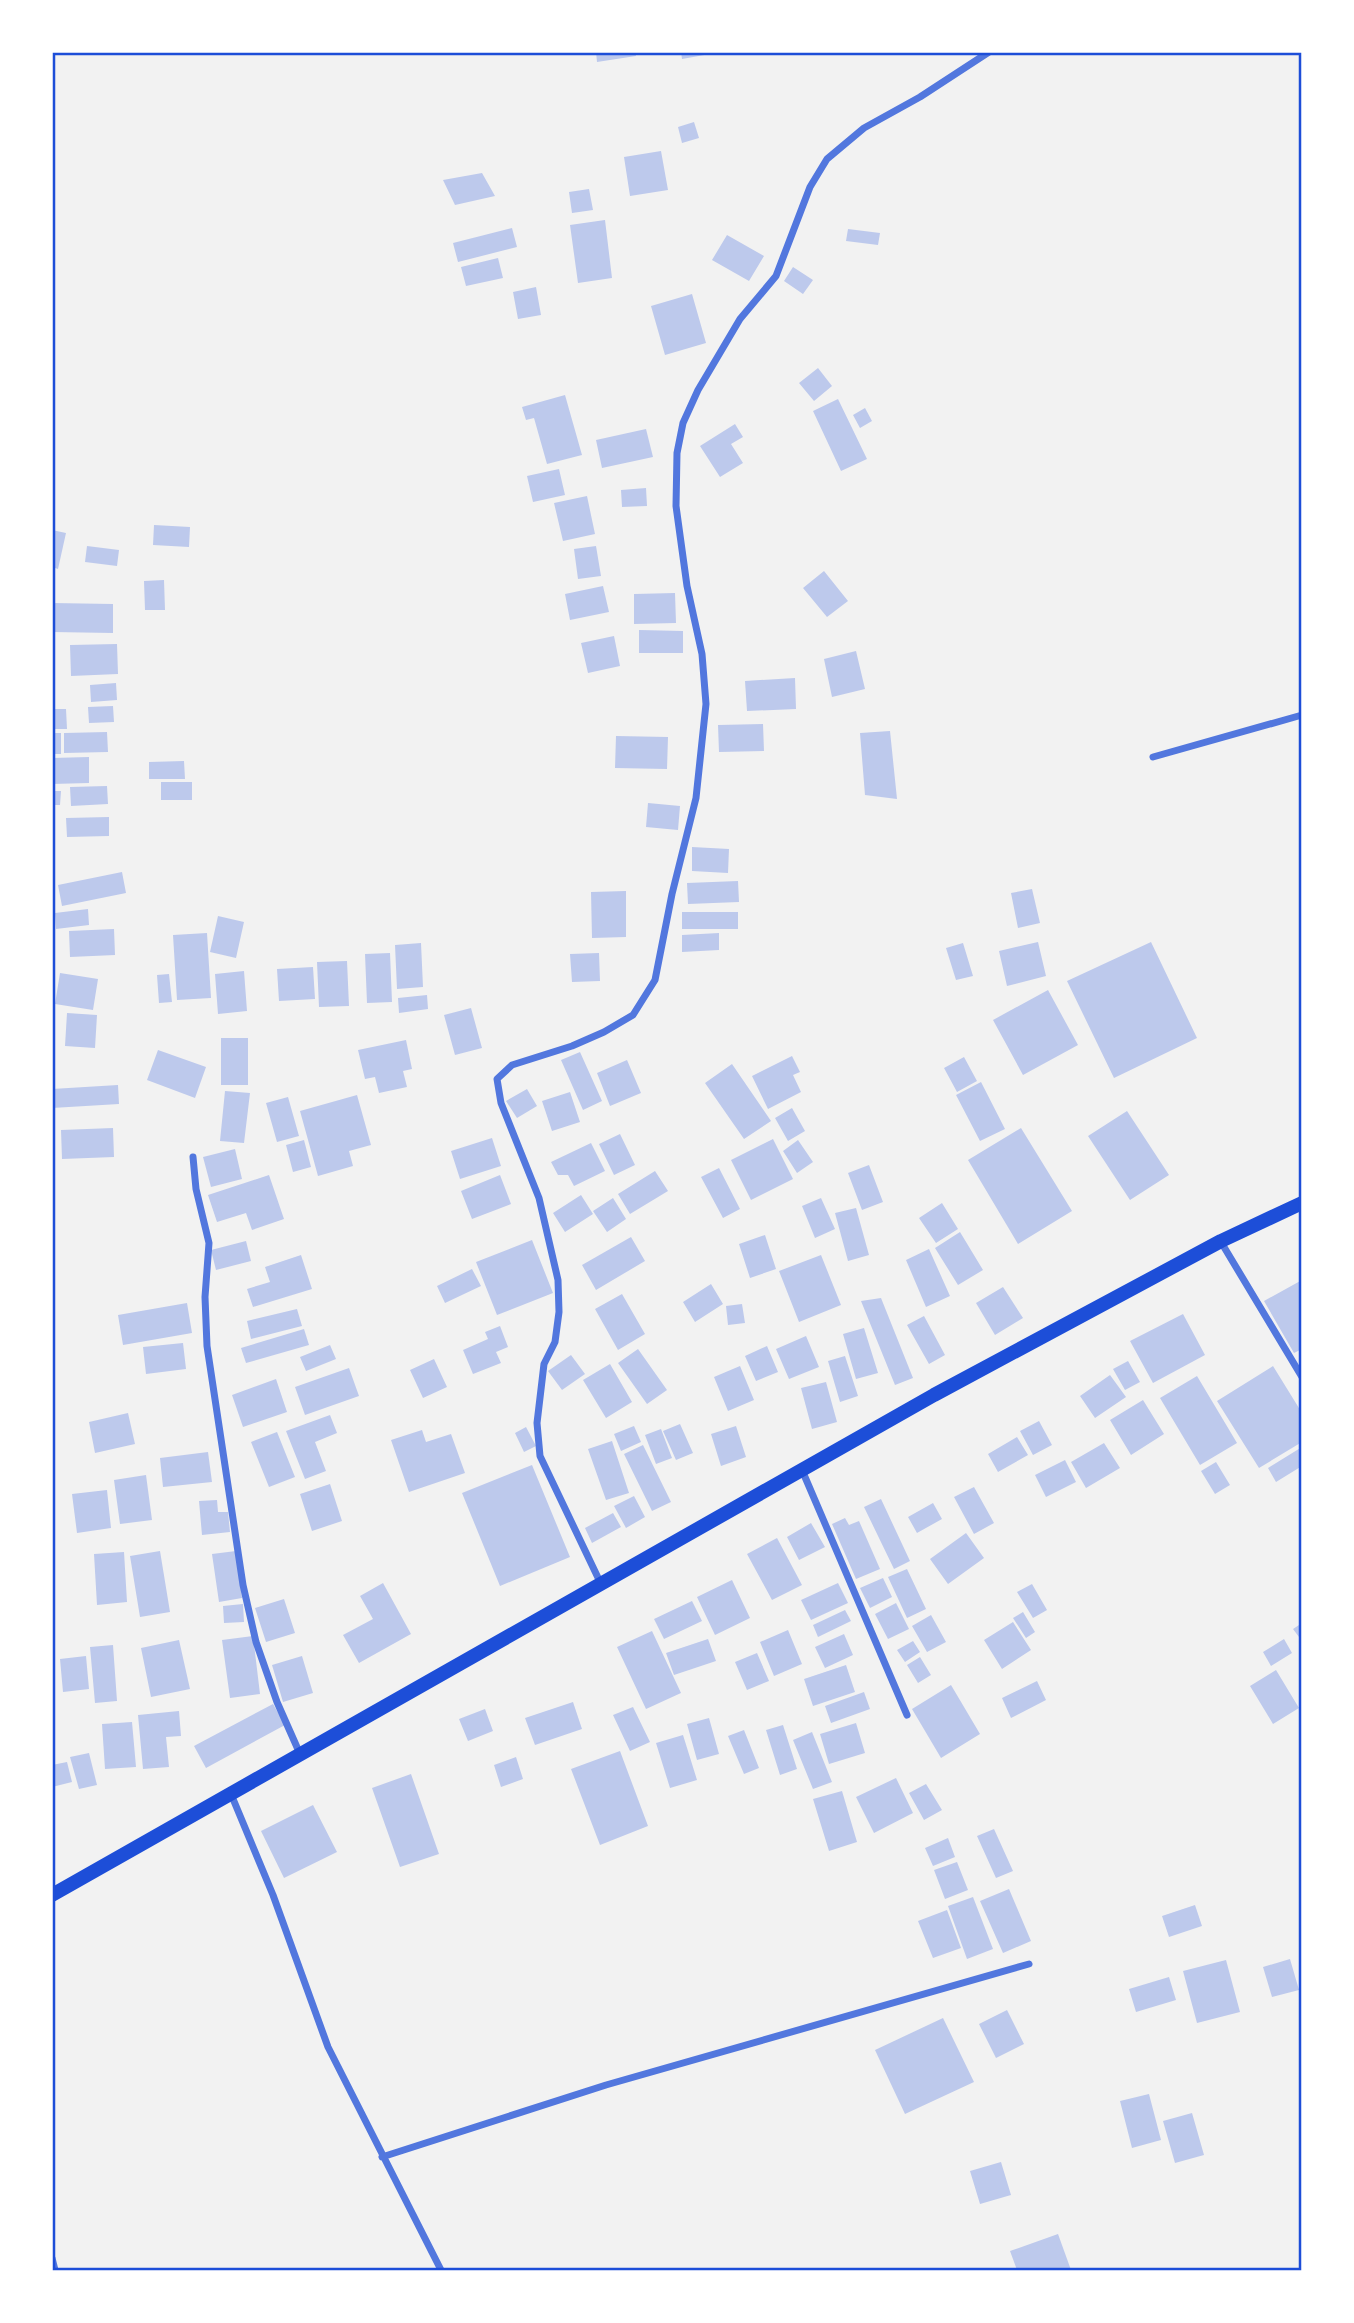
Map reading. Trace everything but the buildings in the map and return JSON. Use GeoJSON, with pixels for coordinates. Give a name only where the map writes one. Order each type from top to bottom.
{"type":"FeatureCollection","features":[{"type":"Feature","properties":{"kind":"main road"},"geometry":{"type":"LineString","coordinates":[[52,1895],[934,1395],[1221,1241],[1301,1203]]}},
{"type":"Feature","properties":{"kind":"street"},"geometry":{"type":"LineString","coordinates":[[601,1584],[540,1457],[537,1423],[544,1364],[555,1342],[559,1312],[558,1280],[539,1198],[501,1103],[497,1079],[512,1065],[572,1046],[633,1015],[655,980],[696,798],[706,704],[702,654],[687,586],[676,506],[677,453],[683,423],[698,390],[740,319],[776,276],[810,187],[827,159],[864,128],[920,97],[989,52]]}},
{"type":"Feature","properties":{"kind":"street"},"geometry":{"type":"LineString","coordinates":[[1153,757],[1301,715]]}},
{"type":"Feature","properties":{"kind":"street"},"geometry":{"type":"LineString","coordinates":[[193,1157],[196,1189],[209,1243],[205,1297],[207,1346],[243,1585],[256,1642],[277,1702],[300,1754]]}},
{"type":"Feature","properties":{"kind":"street"},"geometry":{"type":"LineString","coordinates":[[1221,1241],[1301,1377]]}},
{"type":"Feature","properties":{"kind":"street"},"geometry":{"type":"LineString","coordinates":[[802,1470],[907,1715]]}},
{"type":"Feature","properties":{"kind":"street"},"geometry":{"type":"LineString","coordinates":[[231,1794],[273,1895],[328,2047],[441,2270]]}},
{"type":"Feature","properties":{"kind":"street"},"geometry":{"type":"LineString","coordinates":[[382,2157],[606,2085],[1029,1964]]}},
{"type":"Feature","properties":{"kind":"street"},"geometry":{"type":"LineString","coordinates":[[52,2258],[55,2270]]}}]}
